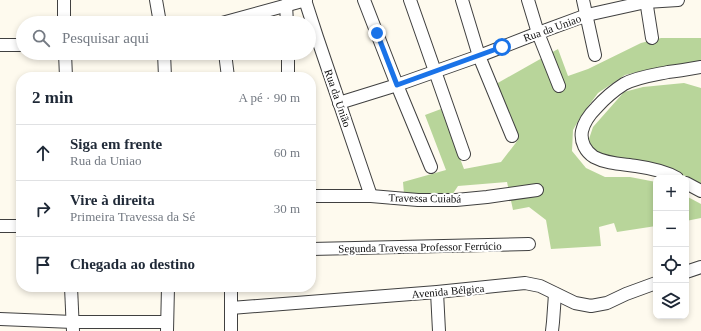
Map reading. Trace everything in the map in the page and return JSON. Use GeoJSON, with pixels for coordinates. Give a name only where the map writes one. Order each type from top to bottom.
{"type":"FeatureCollection","features":[{"type":"Feature","properties":{"kind":"street"},"geometry":{"type":"LineString","coordinates":[[64,0],[64,16]]}},
{"type":"Feature","properties":{"kind":"street"},"geometry":{"type":"LineString","coordinates":[[156,0],[159,16]]}},
{"type":"Feature","properties":{"kind":"street"},"geometry":{"type":"LineString","coordinates":[[247,16],[306,0]]}},
{"type":"Feature","properties":{"kind":"street","name":"Rua da União"},"geometry":{"type":"LineString","coordinates":[[306,0],[311,16]]}},
{"type":"Feature","properties":{"kind":"street"},"geometry":{"type":"LineString","coordinates":[[364,0],[431,167]]}},
{"type":"Feature","properties":{"kind":"street"},"geometry":{"type":"LineString","coordinates":[[410,0],[464,154]]}},
{"type":"Feature","properties":{"kind":"street"},"geometry":{"type":"LineString","coordinates":[[462,0],[479,56],[512,136]]}},
{"type":"Feature","properties":{"kind":"street"},"geometry":{"type":"LineString","coordinates":[[528,0],[538,33],[559,86]]}},
{"type":"Feature","properties":{"kind":"street"},"geometry":{"type":"LineString","coordinates":[[583,0],[595,55]]}},
{"type":"Feature","properties":{"kind":"street","name":"Rua da Uniao"},"geometry":{"type":"LineString","coordinates":[[339,103],[397,85],[479,56],[587,15],[646,1],[678,0]]}},
{"type":"Feature","properties":{"kind":"street"},"geometry":{"type":"LineString","coordinates":[[646,1],[652,38]]}},
{"type":"Feature","properties":{"kind":"street"},"geometry":{"type":"LineString","coordinates":[[286,5],[287,16]]}},
{"type":"Feature","properties":{"kind":"street","name":"Rua da União"},"geometry":{"type":"LineString","coordinates":[[316,34],[371,196]]}},
{"type":"Feature","properties":{"kind":"street"},"geometry":{"type":"LineString","coordinates":[[0,45],[16,45]]}},
{"type":"Feature","properties":{"kind":"street"},"geometry":{"type":"LineString","coordinates":[[65,60],[66,72]]}},
{"type":"Feature","properties":{"kind":"street"},"geometry":{"type":"LineString","coordinates":[[164,60],[165,72]]}},
{"type":"Feature","properties":{"kind":"street"},"geometry":{"type":"LineString","coordinates":[[226,60],[227,72]]}},
{"type":"Feature","properties":{"kind":"street"},"geometry":{"type":"LineString","coordinates":[[288,60],[288,72]]}},
{"type":"Feature","properties":{"kind":"street"},"geometry":{"type":"LineString","coordinates":[[670,175],[655,169],[606,161],[595,157],[587,151],[583,144],[581,135],[584,124],[590,114],[601,102],[624,84],[648,76],[701,67]]}},
{"type":"Feature","properties":{"kind":"street"},"geometry":{"type":"LineString","coordinates":[[689,185],[701,191]]}},
{"type":"Feature","properties":{"kind":"street","name":"Travessa Cuiabá"},"geometry":{"type":"LineString","coordinates":[[316,196],[371,196],[418,200],[456,200],[487,198],[538,190]]}},
{"type":"Feature","properties":{"kind":"street"},"geometry":{"type":"LineString","coordinates":[[0,226],[16,226]]}},
{"type":"Feature","properties":{"kind":"street","name":"Segunda Travessa Professor Ferrúcio"},"geometry":{"type":"LineString","coordinates":[[316,249],[529,244]]}},
{"type":"Feature","properties":{"kind":"street"},"geometry":{"type":"LineString","coordinates":[[689,271],[701,267]]}},
{"type":"Feature","properties":{"kind":"street","name":"Avenida Bélgica"},"geometry":{"type":"LineString","coordinates":[[231,308],[437,292],[525,283],[540,286],[575,303],[591,306],[607,303],[653,284]]}},
{"type":"Feature","properties":{"kind":"street"},"geometry":{"type":"LineString","coordinates":[[71,292],[73,326]]}},
{"type":"Feature","properties":{"kind":"street"},"geometry":{"type":"LineString","coordinates":[[0,319],[73,326],[167,326],[168,292]]}},
{"type":"Feature","properties":{"kind":"street"},"geometry":{"type":"LineString","coordinates":[[231,292],[231,331]]}},
{"type":"Feature","properties":{"kind":"street"},"geometry":{"type":"LineString","coordinates":[[437,292],[439,331]]}},
{"type":"Feature","properties":{"kind":"street"},"geometry":{"type":"LineString","coordinates":[[552,331],[554,294]]}},
{"type":"Feature","properties":{"kind":"green space"},"geometry":{"type":"Polygon","coordinates":[[[661,38],[701,38],[701,63],[646,70],[625,75],[598,93],[581,116],[573,130],[572,151],[586,168],[605,177],[630,177],[653,181],[653,226],[617,232],[614,223],[599,227],[601,246],[551,249],[546,220],[529,207],[513,210],[507,182],[458,186],[452,195],[404,194],[403,182],[446,170],[425,115],[441,109],[464,169],[501,162],[518,140],[496,84],[558,49],[568,76],[588,69],[641,43],[661,38]]]}},
{"type":"Feature","properties":{"kind":"green space"},"geometry":{"type":"Polygon","coordinates":[[[684,83],[701,88],[701,186],[689,179],[689,175],[682,175],[649,162],[601,155],[591,146],[589,139],[593,127],[624,92],[643,87],[684,83]]]}},
{"type":"Feature","properties":{"kind":"green space"},"geometry":{"type":"Polygon","coordinates":[[[689,198],[701,204],[701,218],[689,220],[689,198]]]}},
{"type":"Feature","properties":{"kind":"route"},"geometry":{"type":"LineString","coordinates":[[377,33],[397,85],[502,47]]}}]}
